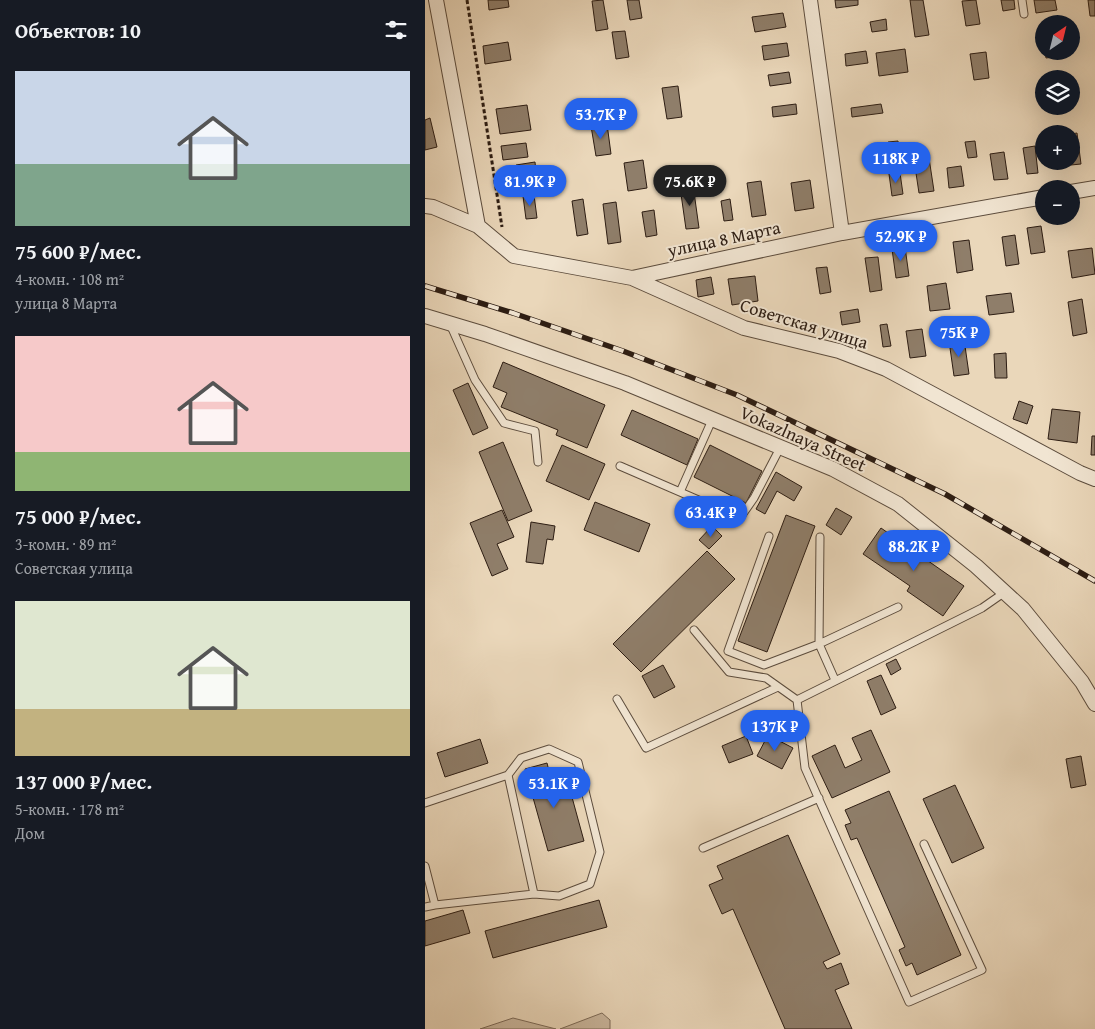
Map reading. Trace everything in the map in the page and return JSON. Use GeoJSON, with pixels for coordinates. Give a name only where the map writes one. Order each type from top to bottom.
{"type":"FeatureCollection","features":[{"type":"Feature","properties":{"kind":"street"},"geometry":{"type":"LineString","coordinates":[[437,0],[478,226]]}},
{"type":"Feature","properties":{"kind":"street"},"geometry":{"type":"LineString","coordinates":[[809,0],[842,233]]}},
{"type":"Feature","properties":{"kind":"street"},"geometry":{"type":"LineString","coordinates":[[1080,190],[1095,188]]}},
{"type":"Feature","properties":{"kind":"street","name":"улица 8 Марта"},"geometry":{"type":"LineString","coordinates":[[425,206],[433,207],[478,226],[514,256],[632,278],[842,233],[1035,199]]}},
{"type":"Feature","properties":{"kind":"street","name":"Советская улица"},"geometry":{"type":"LineString","coordinates":[[632,278],[744,328],[839,351],[886,369],[1080,474],[1095,480]]}},
{"type":"Feature","properties":{"kind":"street","name":"Vokazlnaya Street"},"geometry":{"type":"LineString","coordinates":[[425,316],[485,334],[625,383],[833,469],[898,504],[976,566],[1023,609],[1076,675],[1095,704]]}},
{"type":"Feature","properties":{"kind":"lane"},"geometry":{"type":"LineString","coordinates":[[1022,0],[1024,14]]}},
{"type":"Feature","properties":{"kind":"lane"},"geometry":{"type":"LineString","coordinates":[[450,324],[475,380],[504,423],[535,431],[538,462]]}},
{"type":"Feature","properties":{"kind":"lane"},"geometry":{"type":"LineString","coordinates":[[681,492],[713,420]]}},
{"type":"Feature","properties":{"kind":"lane"},"geometry":{"type":"LineString","coordinates":[[620,466],[740,518],[755,498],[780,448]]}},
{"type":"Feature","properties":{"kind":"lane"},"geometry":{"type":"LineString","coordinates":[[769,536],[728,651],[764,665],[819,644],[898,608]]}},
{"type":"Feature","properties":{"kind":"lane"},"geometry":{"type":"LineString","coordinates":[[820,537],[819,644],[835,680]]}},
{"type":"Feature","properties":{"kind":"lane"},"geometry":{"type":"LineString","coordinates":[[797,700],[982,608],[1005,592]]}},
{"type":"Feature","properties":{"kind":"lane"},"geometry":{"type":"LineString","coordinates":[[694,630],[729,672],[766,678],[797,700],[805,768],[909,1002],[982,970],[924,844]]}},
{"type":"Feature","properties":{"kind":"lane"},"geometry":{"type":"LineString","coordinates":[[617,699],[646,748],[779,687]]}},
{"type":"Feature","properties":{"kind":"lane"},"geometry":{"type":"LineString","coordinates":[[425,803],[508,775],[521,758],[549,749],[578,762],[600,852],[591,884],[559,896],[534,894],[425,907]]}},
{"type":"Feature","properties":{"kind":"lane"},"geometry":{"type":"LineString","coordinates":[[508,775],[534,894]]}},
{"type":"Feature","properties":{"kind":"lane"},"geometry":{"type":"LineString","coordinates":[[703,848],[819,798]]}},
{"type":"Feature","properties":{"kind":"lane"},"geometry":{"type":"LineString","coordinates":[[425,866],[435,905]]}},
{"type":"Feature","properties":{"kind":"path"},"geometry":{"type":"LineString","coordinates":[[467,0],[504,248]]}},
{"type":"Feature","properties":{"kind":"shaded area"},"geometry":{"type":"Polygon","coordinates":[[[602,1013],[610,1020],[610,1029],[560,1029],[602,1013]]]}},
{"type":"Feature","properties":{"kind":"shaded area"},"geometry":{"type":"Polygon","coordinates":[[[513,1018],[556,1029],[480,1029],[513,1018]]]}},
{"type":"Feature","properties":{"kind":"building"},"geometry":{"type":"Polygon","coordinates":[[[488,0],[508,0],[509,7],[489,10],[488,0]]]}},
{"type":"Feature","properties":{"kind":"building"},"geometry":{"type":"Polygon","coordinates":[[[603,0],[608,29],[596,31],[592,1],[603,0]]]}},
{"type":"Feature","properties":{"kind":"building"},"geometry":{"type":"Polygon","coordinates":[[[627,0],[639,0],[642,18],[630,20],[627,0]]]}},
{"type":"Feature","properties":{"kind":"building"},"geometry":{"type":"Polygon","coordinates":[[[835,0],[858,0],[858,5],[836,8],[835,0]]]}},
{"type":"Feature","properties":{"kind":"building"},"geometry":{"type":"Polygon","coordinates":[[[910,0],[923,0],[929,35],[915,37],[910,0]]]}},
{"type":"Feature","properties":{"kind":"building"},"geometry":{"type":"Polygon","coordinates":[[[976,0],[980,24],[966,26],[962,1],[976,0]]]}},
{"type":"Feature","properties":{"kind":"building"},"geometry":{"type":"Polygon","coordinates":[[[1001,0],[1014,0],[1015,9],[1003,11],[1001,0]]]}},
{"type":"Feature","properties":{"kind":"building"},"geometry":{"type":"Polygon","coordinates":[[[1034,0],[1055,0],[1057,10],[1036,13],[1034,0]]]}},
{"type":"Feature","properties":{"kind":"building"},"geometry":{"type":"Polygon","coordinates":[[[1088,0],[1095,0],[1095,16],[1090,16],[1088,0]]]}},
{"type":"Feature","properties":{"kind":"building"},"geometry":{"type":"Polygon","coordinates":[[[783,13],[786,27],[755,32],[752,17],[783,13]]]}},
{"type":"Feature","properties":{"kind":"building"},"geometry":{"type":"Polygon","coordinates":[[[886,19],[887,30],[872,32],[870,22],[886,19]]]}},
{"type":"Feature","properties":{"kind":"building"},"geometry":{"type":"Polygon","coordinates":[[[625,31],[629,57],[616,59],[612,32],[625,31]]]}},
{"type":"Feature","properties":{"kind":"building"},"geometry":{"type":"Polygon","coordinates":[[[508,42],[511,60],[485,64],[483,46],[508,42]]]}},
{"type":"Feature","properties":{"kind":"building"},"geometry":{"type":"Polygon","coordinates":[[[787,43],[789,56],[764,60],[762,46],[787,43]]]}},
{"type":"Feature","properties":{"kind":"building"},"geometry":{"type":"Polygon","coordinates":[[[905,49],[908,72],[879,76],[876,53],[905,49]]]}},
{"type":"Feature","properties":{"kind":"building"},"geometry":{"type":"Polygon","coordinates":[[[866,51],[868,63],[846,66],[845,54],[866,51]]]}},
{"type":"Feature","properties":{"kind":"building"},"geometry":{"type":"Polygon","coordinates":[[[986,52],[989,78],[974,80],[970,54],[986,52]]]}},
{"type":"Feature","properties":{"kind":"building"},"geometry":{"type":"Polygon","coordinates":[[[789,72],[791,83],[770,86],[768,75],[789,72]]]}},
{"type":"Feature","properties":{"kind":"building"},"geometry":{"type":"Polygon","coordinates":[[[678,86],[682,117],[667,119],[662,88],[678,86]]]}},
{"type":"Feature","properties":{"kind":"building"},"geometry":{"type":"Polygon","coordinates":[[[796,104],[797,114],[773,117],[772,107],[796,104]]]}},
{"type":"Feature","properties":{"kind":"building"},"geometry":{"type":"Polygon","coordinates":[[[881,104],[883,113],[852,117],[851,108],[881,104]]]}},
{"type":"Feature","properties":{"kind":"building"},"geometry":{"type":"Polygon","coordinates":[[[527,105],[531,130],[500,134],[496,109],[527,105]]]}},
{"type":"Feature","properties":{"kind":"building"},"geometry":{"type":"Polygon","coordinates":[[[430,118],[437,147],[425,150],[425,120],[430,118]]]}},
{"type":"Feature","properties":{"kind":"building"},"geometry":{"type":"Polygon","coordinates":[[[607,124],[611,154],[596,156],[591,126],[607,124]]]}},
{"type":"Feature","properties":{"kind":"building"},"geometry":{"type":"Polygon","coordinates":[[[898,141],[900,158],[890,159],[888,142],[898,141]]]}},
{"type":"Feature","properties":{"kind":"building"},"geometry":{"type":"Polygon","coordinates":[[[975,141],[977,157],[968,158],[965,142],[975,141]]]}},
{"type":"Feature","properties":{"kind":"building"},"geometry":{"type":"Polygon","coordinates":[[[526,143],[528,157],[503,160],[501,146],[526,143]]]}},
{"type":"Feature","properties":{"kind":"building"},"geometry":{"type":"Polygon","coordinates":[[[1035,146],[1035,170],[1038,170],[1038,173],[1027,174],[1023,148],[1035,146]]]}},
{"type":"Feature","properties":{"kind":"building"},"geometry":{"type":"Polygon","coordinates":[[[1004,152],[1008,179],[994,180],[990,154],[1004,152]]]}},
{"type":"Feature","properties":{"kind":"building"},"geometry":{"type":"Polygon","coordinates":[[[929,158],[934,191],[919,193],[914,160],[929,158]]]}},
{"type":"Feature","properties":{"kind":"building"},"geometry":{"type":"Polygon","coordinates":[[[643,160],[647,188],[628,191],[624,163],[643,160]]]}},
{"type":"Feature","properties":{"kind":"building"},"geometry":{"type":"Polygon","coordinates":[[[535,162],[536,172],[517,174],[516,165],[535,162]]]}},
{"type":"Feature","properties":{"kind":"building"},"geometry":{"type":"Polygon","coordinates":[[[961,166],[964,186],[949,188],[947,168],[961,166]]]}},
{"type":"Feature","properties":{"kind":"building"},"geometry":{"type":"Polygon","coordinates":[[[900,173],[903,194],[892,196],[889,174],[900,173]]]}},
{"type":"Feature","properties":{"kind":"building"},"geometry":{"type":"Polygon","coordinates":[[[810,180],[814,208],[795,211],[791,183],[810,180]]]}},
{"type":"Feature","properties":{"kind":"building"},"geometry":{"type":"Polygon","coordinates":[[[761,181],[766,215],[752,217],[747,183],[761,181]]]}},
{"type":"Feature","properties":{"kind":"building"},"geometry":{"type":"Polygon","coordinates":[[[693,185],[699,228],[686,229],[680,187],[693,185]]]}},
{"type":"Feature","properties":{"kind":"building"},"geometry":{"type":"Polygon","coordinates":[[[534,195],[537,218],[526,219],[523,196],[534,195]]]}},
{"type":"Feature","properties":{"kind":"building"},"geometry":{"type":"Polygon","coordinates":[[[583,199],[588,234],[577,236],[572,201],[583,199]]]}},
{"type":"Feature","properties":{"kind":"building"},"geometry":{"type":"Polygon","coordinates":[[[730,199],[733,220],[724,221],[721,201],[730,199]]]}},
{"type":"Feature","properties":{"kind":"building"},"geometry":{"type":"Polygon","coordinates":[[[616,202],[621,242],[608,244],[603,204],[616,202]]]}},
{"type":"Feature","properties":{"kind":"building"},"geometry":{"type":"Polygon","coordinates":[[[654,210],[657,235],[646,237],[642,212],[654,210]]]}},
{"type":"Feature","properties":{"kind":"building"},"geometry":{"type":"Polygon","coordinates":[[[1041,226],[1045,252],[1031,254],[1027,228],[1041,226]]]}},
{"type":"Feature","properties":{"kind":"building"},"geometry":{"type":"Polygon","coordinates":[[[1015,235],[1019,264],[1006,266],[1002,237],[1015,235]]]}},
{"type":"Feature","properties":{"kind":"building"},"geometry":{"type":"Polygon","coordinates":[[[969,240],[973,270],[957,273],[953,242],[969,240]]]}},
{"type":"Feature","properties":{"kind":"building"},"geometry":{"type":"Polygon","coordinates":[[[905,247],[909,276],[896,278],[892,249],[905,247]]]}},
{"type":"Feature","properties":{"kind":"building"},"geometry":{"type":"Polygon","coordinates":[[[1092,248],[1095,274],[1072,278],[1068,251],[1092,248]]]}},
{"type":"Feature","properties":{"kind":"building"},"geometry":{"type":"Polygon","coordinates":[[[878,257],[882,290],[870,292],[865,258],[878,257]]]}},
{"type":"Feature","properties":{"kind":"building"},"geometry":{"type":"Polygon","coordinates":[[[827,267],[831,292],[820,294],[816,268],[827,267]]]}},
{"type":"Feature","properties":{"kind":"building"},"geometry":{"type":"Polygon","coordinates":[[[755,276],[758,301],[732,305],[728,279],[755,276]]]}},
{"type":"Feature","properties":{"kind":"building"},"geometry":{"type":"Polygon","coordinates":[[[711,277],[714,294],[698,297],[696,280],[711,277]]]}},
{"type":"Feature","properties":{"kind":"building"},"geometry":{"type":"Polygon","coordinates":[[[946,283],[950,309],[930,311],[927,286],[946,283]]]}},
{"type":"Feature","properties":{"kind":"building"},"geometry":{"type":"Polygon","coordinates":[[[1011,293],[1014,312],[989,315],[986,296],[1011,293]]]}},
{"type":"Feature","properties":{"kind":"building"},"geometry":{"type":"Polygon","coordinates":[[[1082,299],[1087,333],[1073,336],[1068,302],[1082,299]]]}},
{"type":"Feature","properties":{"kind":"building"},"geometry":{"type":"Polygon","coordinates":[[[858,309],[860,322],[842,325],[840,312],[858,309]]]}},
{"type":"Feature","properties":{"kind":"building"},"geometry":{"type":"Polygon","coordinates":[[[887,324],[891,346],[883,347],[880,325],[887,324]]]}},
{"type":"Feature","properties":{"kind":"building"},"geometry":{"type":"Polygon","coordinates":[[[922,329],[926,356],[910,358],[906,331],[922,329]]]}},
{"type":"Feature","properties":{"kind":"building"},"geometry":{"type":"Polygon","coordinates":[[[964,339],[969,374],[954,376],[949,341],[964,339]]]}},
{"type":"Feature","properties":{"kind":"building"},"geometry":{"type":"Polygon","coordinates":[[[1006,353],[1007,378],[995,378],[994,354],[1006,353]]]}},
{"type":"Feature","properties":{"kind":"building"},"geometry":{"type":"Polygon","coordinates":[[[503,362],[605,405],[587,448],[556,435],[558,430],[501,407],[507,393],[493,387],[503,362]]]}},
{"type":"Feature","properties":{"kind":"building"},"geometry":{"type":"Polygon","coordinates":[[[468,383],[488,428],[473,435],[453,390],[468,383]]]}},
{"type":"Feature","properties":{"kind":"building"},"geometry":{"type":"Polygon","coordinates":[[[1019,401],[1033,406],[1027,424],[1013,419],[1019,401]]]}},
{"type":"Feature","properties":{"kind":"building"},"geometry":{"type":"Polygon","coordinates":[[[1052,409],[1080,412],[1077,443],[1048,439],[1052,409]]]}},
{"type":"Feature","properties":{"kind":"building"},"geometry":{"type":"Polygon","coordinates":[[[632,410],[698,439],[687,465],[621,435],[632,410]]]}},
{"type":"Feature","properties":{"kind":"building"},"geometry":{"type":"Polygon","coordinates":[[[1092,436],[1095,436],[1095,455],[1091,455],[1092,436]]]}},
{"type":"Feature","properties":{"kind":"building"},"geometry":{"type":"Polygon","coordinates":[[[503,442],[532,511],[508,521],[479,452],[503,442]]]}},
{"type":"Feature","properties":{"kind":"building"},"geometry":{"type":"Polygon","coordinates":[[[562,445],[605,464],[589,500],[546,481],[562,445]]]}},
{"type":"Feature","properties":{"kind":"building"},"geometry":{"type":"Polygon","coordinates":[[[710,445],[762,471],[746,503],[694,477],[710,445]]]}},
{"type":"Feature","properties":{"kind":"building"},"geometry":{"type":"Polygon","coordinates":[[[776,472],[802,487],[794,501],[777,491],[765,514],[756,509],[776,472]]]}},
{"type":"Feature","properties":{"kind":"building"},"geometry":{"type":"Polygon","coordinates":[[[595,502],[650,524],[639,552],[584,530],[595,502]]]}},
{"type":"Feature","properties":{"kind":"building"},"geometry":{"type":"Polygon","coordinates":[[[836,508],[852,517],[841,535],[826,525],[836,508]]]}},
{"type":"Feature","properties":{"kind":"building"},"geometry":{"type":"Polygon","coordinates":[[[502,510],[514,537],[497,544],[508,569],[492,576],[470,523],[502,510]]]}},
{"type":"Feature","properties":{"kind":"building"},"geometry":{"type":"Polygon","coordinates":[[[786,515],[815,526],[767,652],[738,641],[786,515]]]}},
{"type":"Feature","properties":{"kind":"building"},"geometry":{"type":"Polygon","coordinates":[[[531,522],[555,526],[553,540],[547,539],[543,564],[526,562],[531,522]]]}},
{"type":"Feature","properties":{"kind":"building"},"geometry":{"type":"Polygon","coordinates":[[[712,526],[722,536],[709,549],[699,540],[712,526]]]}},
{"type":"Feature","properties":{"kind":"building"},"geometry":{"type":"Polygon","coordinates":[[[881,528],[964,586],[943,616],[907,591],[910,586],[863,554],[881,528]]]}},
{"type":"Feature","properties":{"kind":"building"},"geometry":{"type":"Polygon","coordinates":[[[707,551],[735,579],[641,672],[613,644],[707,551]]]}},
{"type":"Feature","properties":{"kind":"building"},"geometry":{"type":"Polygon","coordinates":[[[896,659],[901,669],[891,675],[886,664],[896,659]]]}},
{"type":"Feature","properties":{"kind":"building"},"geometry":{"type":"Polygon","coordinates":[[[663,665],[675,687],[654,698],[642,676],[663,665]]]}},
{"type":"Feature","properties":{"kind":"building"},"geometry":{"type":"Polygon","coordinates":[[[881,675],[896,708],[881,715],[867,681],[881,675]]]}},
{"type":"Feature","properties":{"kind":"building"},"geometry":{"type":"Polygon","coordinates":[[[871,730],[890,772],[832,798],[812,756],[835,745],[845,768],[862,760],[852,738],[871,730]]]}},
{"type":"Feature","properties":{"kind":"building"},"geometry":{"type":"Polygon","coordinates":[[[768,735],[793,748],[782,769],[757,756],[768,735]]]}},
{"type":"Feature","properties":{"kind":"building"},"geometry":{"type":"Polygon","coordinates":[[[746,736],[753,754],[729,763],[722,746],[746,736]]]}},
{"type":"Feature","properties":{"kind":"building"},"geometry":{"type":"Polygon","coordinates":[[[480,739],[488,763],[445,777],[437,753],[480,739]]]}},
{"type":"Feature","properties":{"kind":"building"},"geometry":{"type":"Polygon","coordinates":[[[1081,756],[1086,785],[1071,788],[1066,759],[1081,756]]]}},
{"type":"Feature","properties":{"kind":"building"},"geometry":{"type":"Polygon","coordinates":[[[547,763],[552,783],[567,779],[584,841],[548,851],[525,769],[547,763]]]}},
{"type":"Feature","properties":{"kind":"building"},"geometry":{"type":"Polygon","coordinates":[[[955,785],[984,848],[952,863],[923,799],[955,785]]]}},
{"type":"Feature","properties":{"kind":"building"},"geometry":{"type":"Polygon","coordinates":[[[889,791],[961,955],[917,975],[912,963],[906,966],[899,950],[905,947],[857,838],[851,840],[845,825],[851,823],[845,810],[889,791]]]}},
{"type":"Feature","properties":{"kind":"building"},"geometry":{"type":"Polygon","coordinates":[[[788,835],[840,954],[823,962],[827,969],[841,963],[849,984],[835,990],[852,1029],[785,1029],[733,909],[722,914],[709,885],[723,879],[717,866],[788,835]]]}},
{"type":"Feature","properties":{"kind":"building"},"geometry":{"type":"Polygon","coordinates":[[[599,900],[607,927],[493,958],[485,931],[599,900]]]}},
{"type":"Feature","properties":{"kind":"building"},"geometry":{"type":"Polygon","coordinates":[[[463,910],[470,933],[425,946],[425,921],[463,910]]]}},
{"type":"Feature","properties":{"kind":"railway"},"geometry":{"type":"LineString","coordinates":[[425,286],[513,313],[623,351],[737,395],[945,494],[1095,581]]}}]}
